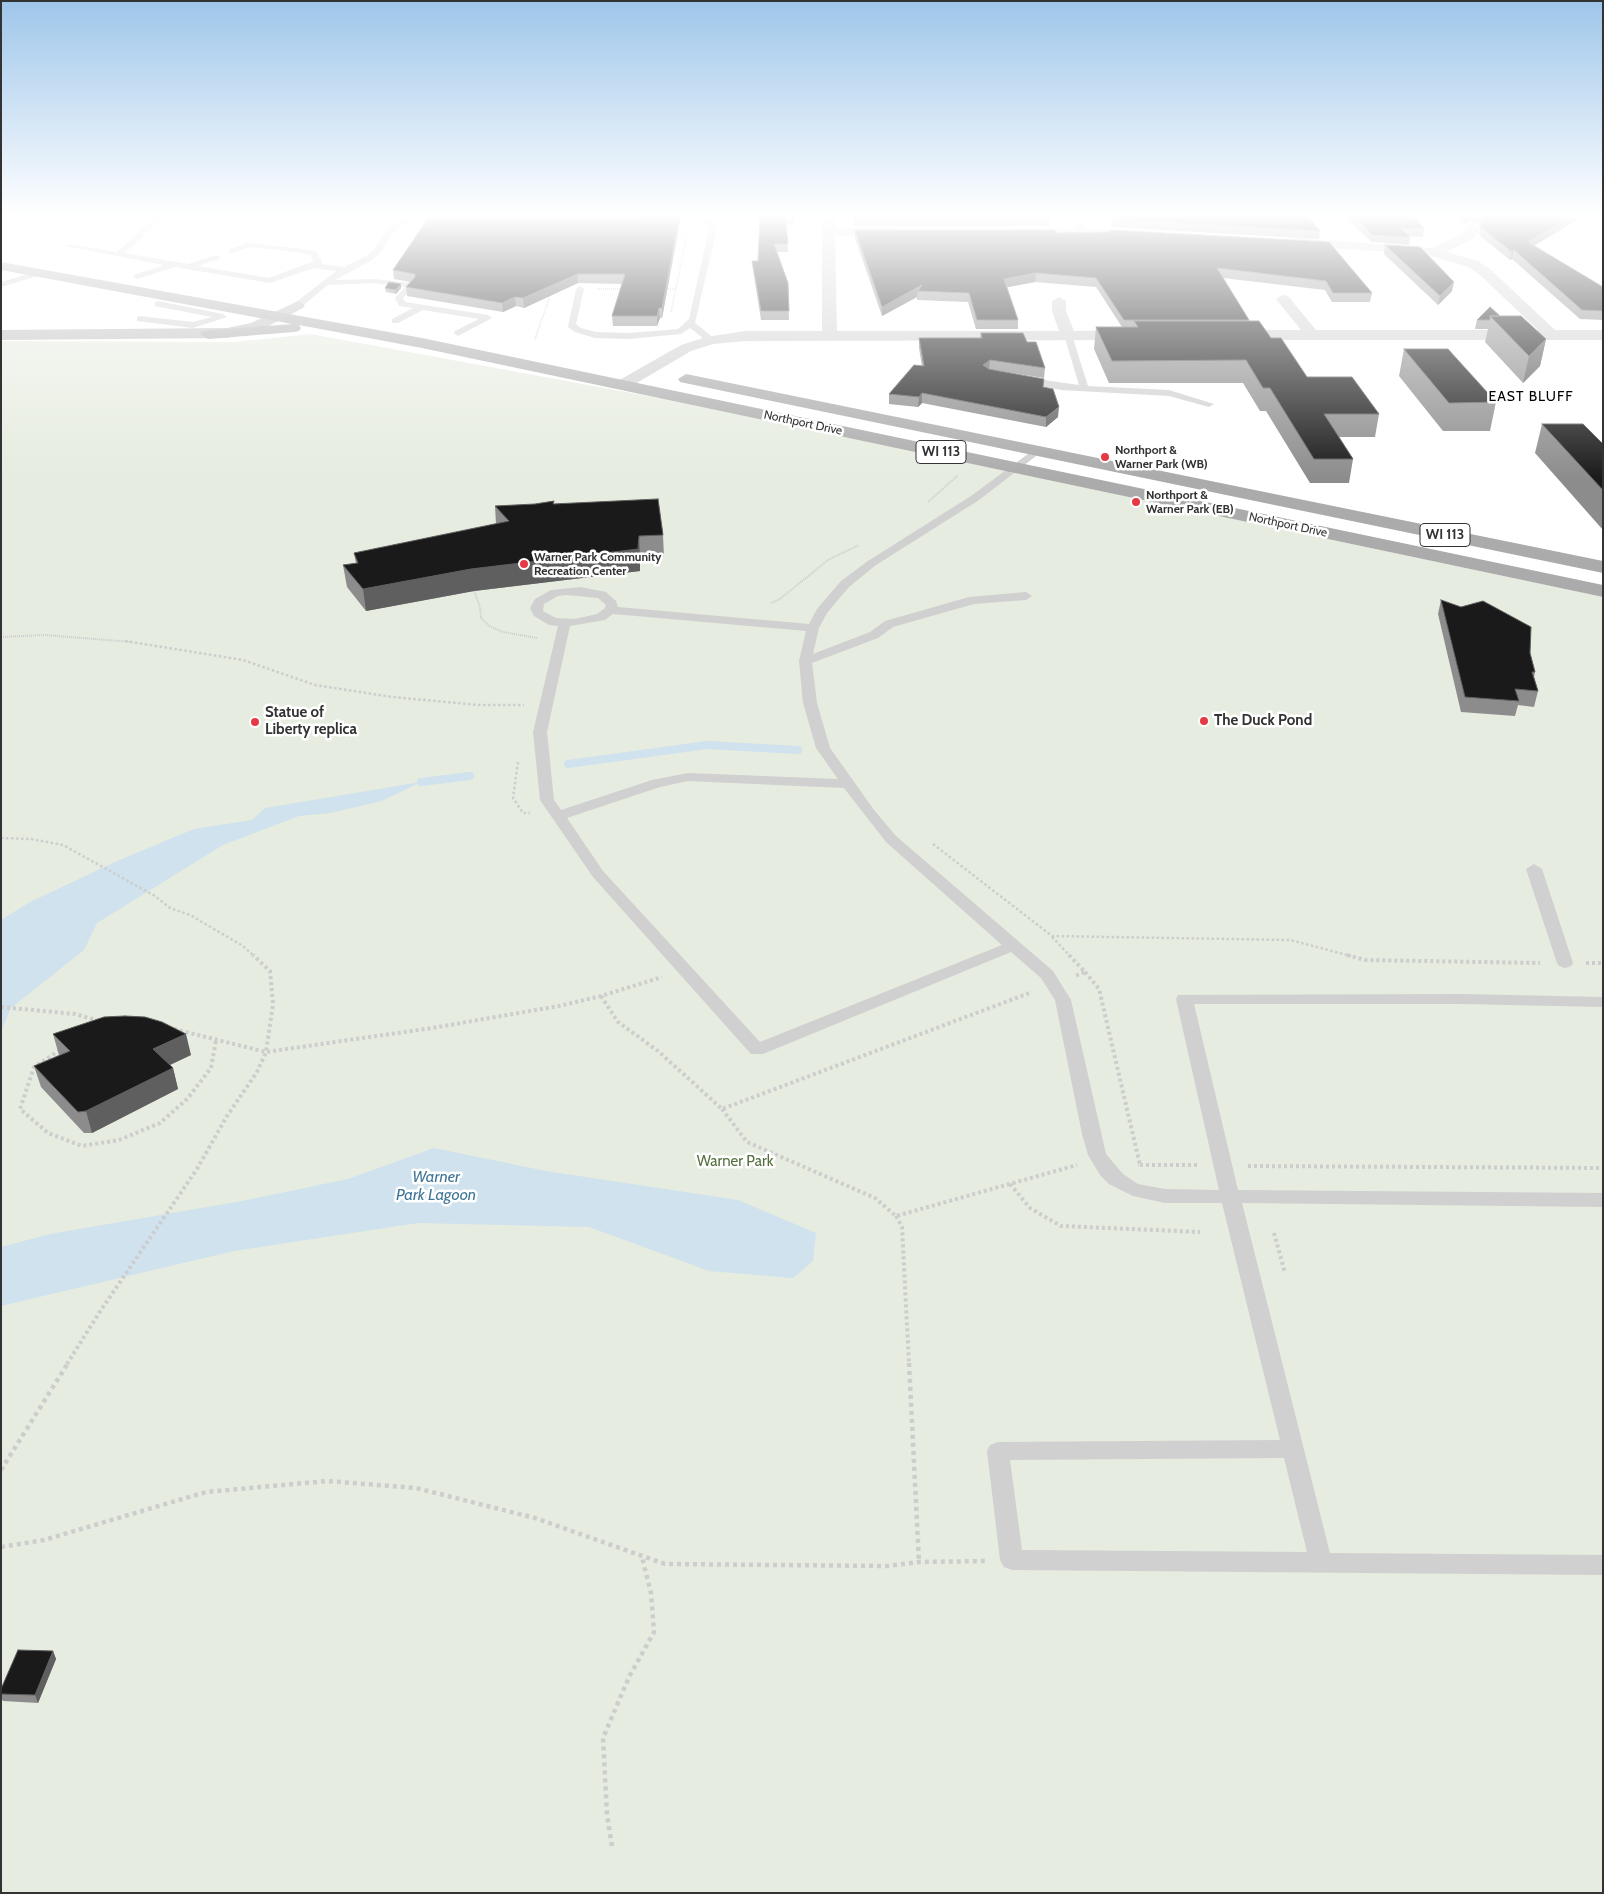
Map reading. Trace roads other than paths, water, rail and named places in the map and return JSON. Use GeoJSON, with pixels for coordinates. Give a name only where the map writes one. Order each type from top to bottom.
{"type":"FeatureCollection","features":[{"type":"Feature","properties":{"kind":"main road","name":"Northport Drive"},"geometry":{"type":"LineString","coordinates":[[142,302],[169,310],[277,308],[422,335]]}},
{"type":"Feature","properties":{"kind":"main road"},"geometry":{"type":"LineString","coordinates":[[298,304],[315,307]]}},
{"type":"Feature","properties":{"kind":"main road","name":"Northport Drive"},"geometry":{"type":"LineString","coordinates":[[377,318],[395,321],[422,335],[480,355],[631,375],[1036,450],[1603,567]]}},
{"type":"Feature","properties":{"kind":"main road"},"geometry":{"type":"LineString","coordinates":[[208,334],[307,328],[422,335]]}},
{"type":"Feature","properties":{"kind":"main road"},"geometry":{"type":"LineString","coordinates":[[440,330],[481,337]]}},
{"type":"Feature","properties":{"kind":"main road","name":"Northport Drive"},"geometry":{"type":"LineString","coordinates":[[631,375],[1014,468],[1603,591]]}},
{"type":"Feature","properties":{"kind":"street"},"geometry":{"type":"LineString","coordinates":[[829,302],[830,335]]}},
{"type":"Feature","properties":{"kind":"street"},"geometry":{"type":"LineString","coordinates":[[1059,302],[1068,335]]}},
{"type":"Feature","properties":{"kind":"street"},"geometry":{"type":"LineString","coordinates":[[1286,302],[1312,335]]}},
{"type":"Feature","properties":{"kind":"street"},"geometry":{"type":"LineString","coordinates":[[1517,302],[1551,335]]}},
{"type":"Feature","properties":{"kind":"street"},"geometry":{"type":"LineString","coordinates":[[1,335],[128,335],[183,320],[208,334],[245,330],[277,308],[298,304]]}},
{"type":"Feature","properties":{"kind":"street"},"geometry":{"type":"LineString","coordinates":[[631,375],[686,348],[711,340],[745,336],[1144,335]]}},
{"type":"Feature","properties":{"kind":"street"},"geometry":{"type":"LineString","coordinates":[[1220,335],[1603,335]]}},
{"type":"Feature","properties":{"kind":"lane"},"geometry":{"type":"LineString","coordinates":[[401,302],[420,308],[488,318],[458,333]]}},
{"type":"Feature","properties":{"kind":"lane"},"geometry":{"type":"LineString","coordinates":[[577,302],[571,325],[585,333],[613,336],[662,334],[681,331],[691,324],[696,302]]}},
{"type":"Feature","properties":{"kind":"lane"},"geometry":{"type":"LineString","coordinates":[[149,311],[169,310],[183,320],[229,308]]}},
{"type":"Feature","properties":{"kind":"lane"},"geometry":{"type":"LineString","coordinates":[[395,321],[420,308]]}},
{"type":"Feature","properties":{"kind":"lane"},"geometry":{"type":"LineString","coordinates":[[128,335],[149,311],[169,310],[183,320],[193,324],[223,317],[211,314]]}},
{"type":"Feature","properties":{"kind":"lane"},"geometry":{"type":"LineString","coordinates":[[691,324],[711,340]]}},
{"type":"Feature","properties":{"kind":"lane"},"geometry":{"type":"LineString","coordinates":[[1068,335],[1085,388]]}},
{"type":"Feature","properties":{"kind":"lane"},"geometry":{"type":"LineString","coordinates":[[1015,379],[1060,387],[1168,394],[1209,404]]}},
{"type":"Feature","properties":{"kind":"lane"},"geometry":{"type":"LineString","coordinates":[[1036,450],[975,498],[872,563],[845,584],[821,612],[813,628],[805,660],[810,703],[823,748],[847,784],[891,839],[1046,975],[1063,1000],[1097,1156],[1116,1180],[1133,1189],[1165,1196],[1603,1200]]}},
{"type":"Feature","properties":{"kind":"lane"},"geometry":{"type":"LineString","coordinates":[[611,610],[612,604],[609,599],[592,592],[561,592],[546,597],[539,602],[536,608],[538,614],[549,620],[565,624],[593,620],[611,610],[813,628]]}},
{"type":"Feature","properties":{"kind":"lane"},"geometry":{"type":"LineString","coordinates":[[805,660],[874,635],[889,624],[973,600],[1026,596]]}},
{"type":"Feature","properties":{"kind":"lane"},"geometry":{"type":"LineString","coordinates":[[565,624],[540,732],[547,800],[598,874],[757,1050],[1013,946]]}},
{"type":"Feature","properties":{"kind":"lane"},"geometry":{"type":"LineString","coordinates":[[558,816],[657,783],[688,777],[847,784]]}},
{"type":"Feature","properties":{"kind":"lane"},"geometry":{"type":"LineString","coordinates":[[1534,869],[1565,963]]}},
{"type":"Feature","properties":{"kind":"lane"},"geometry":{"type":"LineString","coordinates":[[1321,1562],[1184,999],[1462,999],[1603,1002]]}},
{"type":"Feature","properties":{"kind":"lane"},"geometry":{"type":"LineString","coordinates":[[1293,1449],[998,1451],[1012,1560],[1603,1565]]}},
{"type":"Feature","properties":{"kind":"water"},"geometry":{"type":"Polygon","coordinates":[[[421,782],[382,801],[330,813],[299,816],[223,845],[97,923],[84,950],[11,1008],[1,1031],[1,920],[30,902],[115,862],[194,829],[252,820],[265,808],[421,782]]]}},
{"type":"Feature","properties":{"kind":"water","name":"Warner Park Lagoon"},"geometry":{"type":"Polygon","coordinates":[[[434,1148],[546,1171],[738,1200],[816,1233],[813,1261],[793,1278],[709,1271],[589,1227],[418,1223],[234,1251],[1,1306],[1,1247],[50,1234],[242,1201],[348,1179],[434,1148]]]}},
{"type":"Feature","properties":{"kind":"waterway"},"geometry":{"type":"LineString","coordinates":[[568,764],[707,745],[798,750]]}},
{"type":"Feature","properties":{"kind":"waterway"},"geometry":{"type":"LineString","coordinates":[[421,782],[470,776]]}},
{"type":"Feature","properties":{"kind":"place","name":"Northport & Warner Park (WB)"},"geometry":{"type":"Point","coordinates":[1105,457]}},
{"type":"Feature","properties":{"kind":"place","name":"Northport & Warner Park (EB)"},"geometry":{"type":"Point","coordinates":[1136,502]}},
{"type":"Feature","properties":{"kind":"place","name":"Warner Park Community Recreation Center"},"geometry":{"type":"Point","coordinates":[524,564]}},
{"type":"Feature","properties":{"kind":"place","name":"The Duck Pond"},"geometry":{"type":"Point","coordinates":[1204,721]}},
{"type":"Feature","properties":{"kind":"place","name":"Statue of Liberty replica"},"geometry":{"type":"Point","coordinates":[255,722]}},
{"type":"Feature","properties":{"kind":"district","name":"EAST BLUFF"},"geometry":{"type":"Point","coordinates":[1531,397]}},
{"type":"Feature","properties":{"kind":"park label","name":"Warner Park"},"geometry":{"type":"Point","coordinates":[735,1162]}}]}
